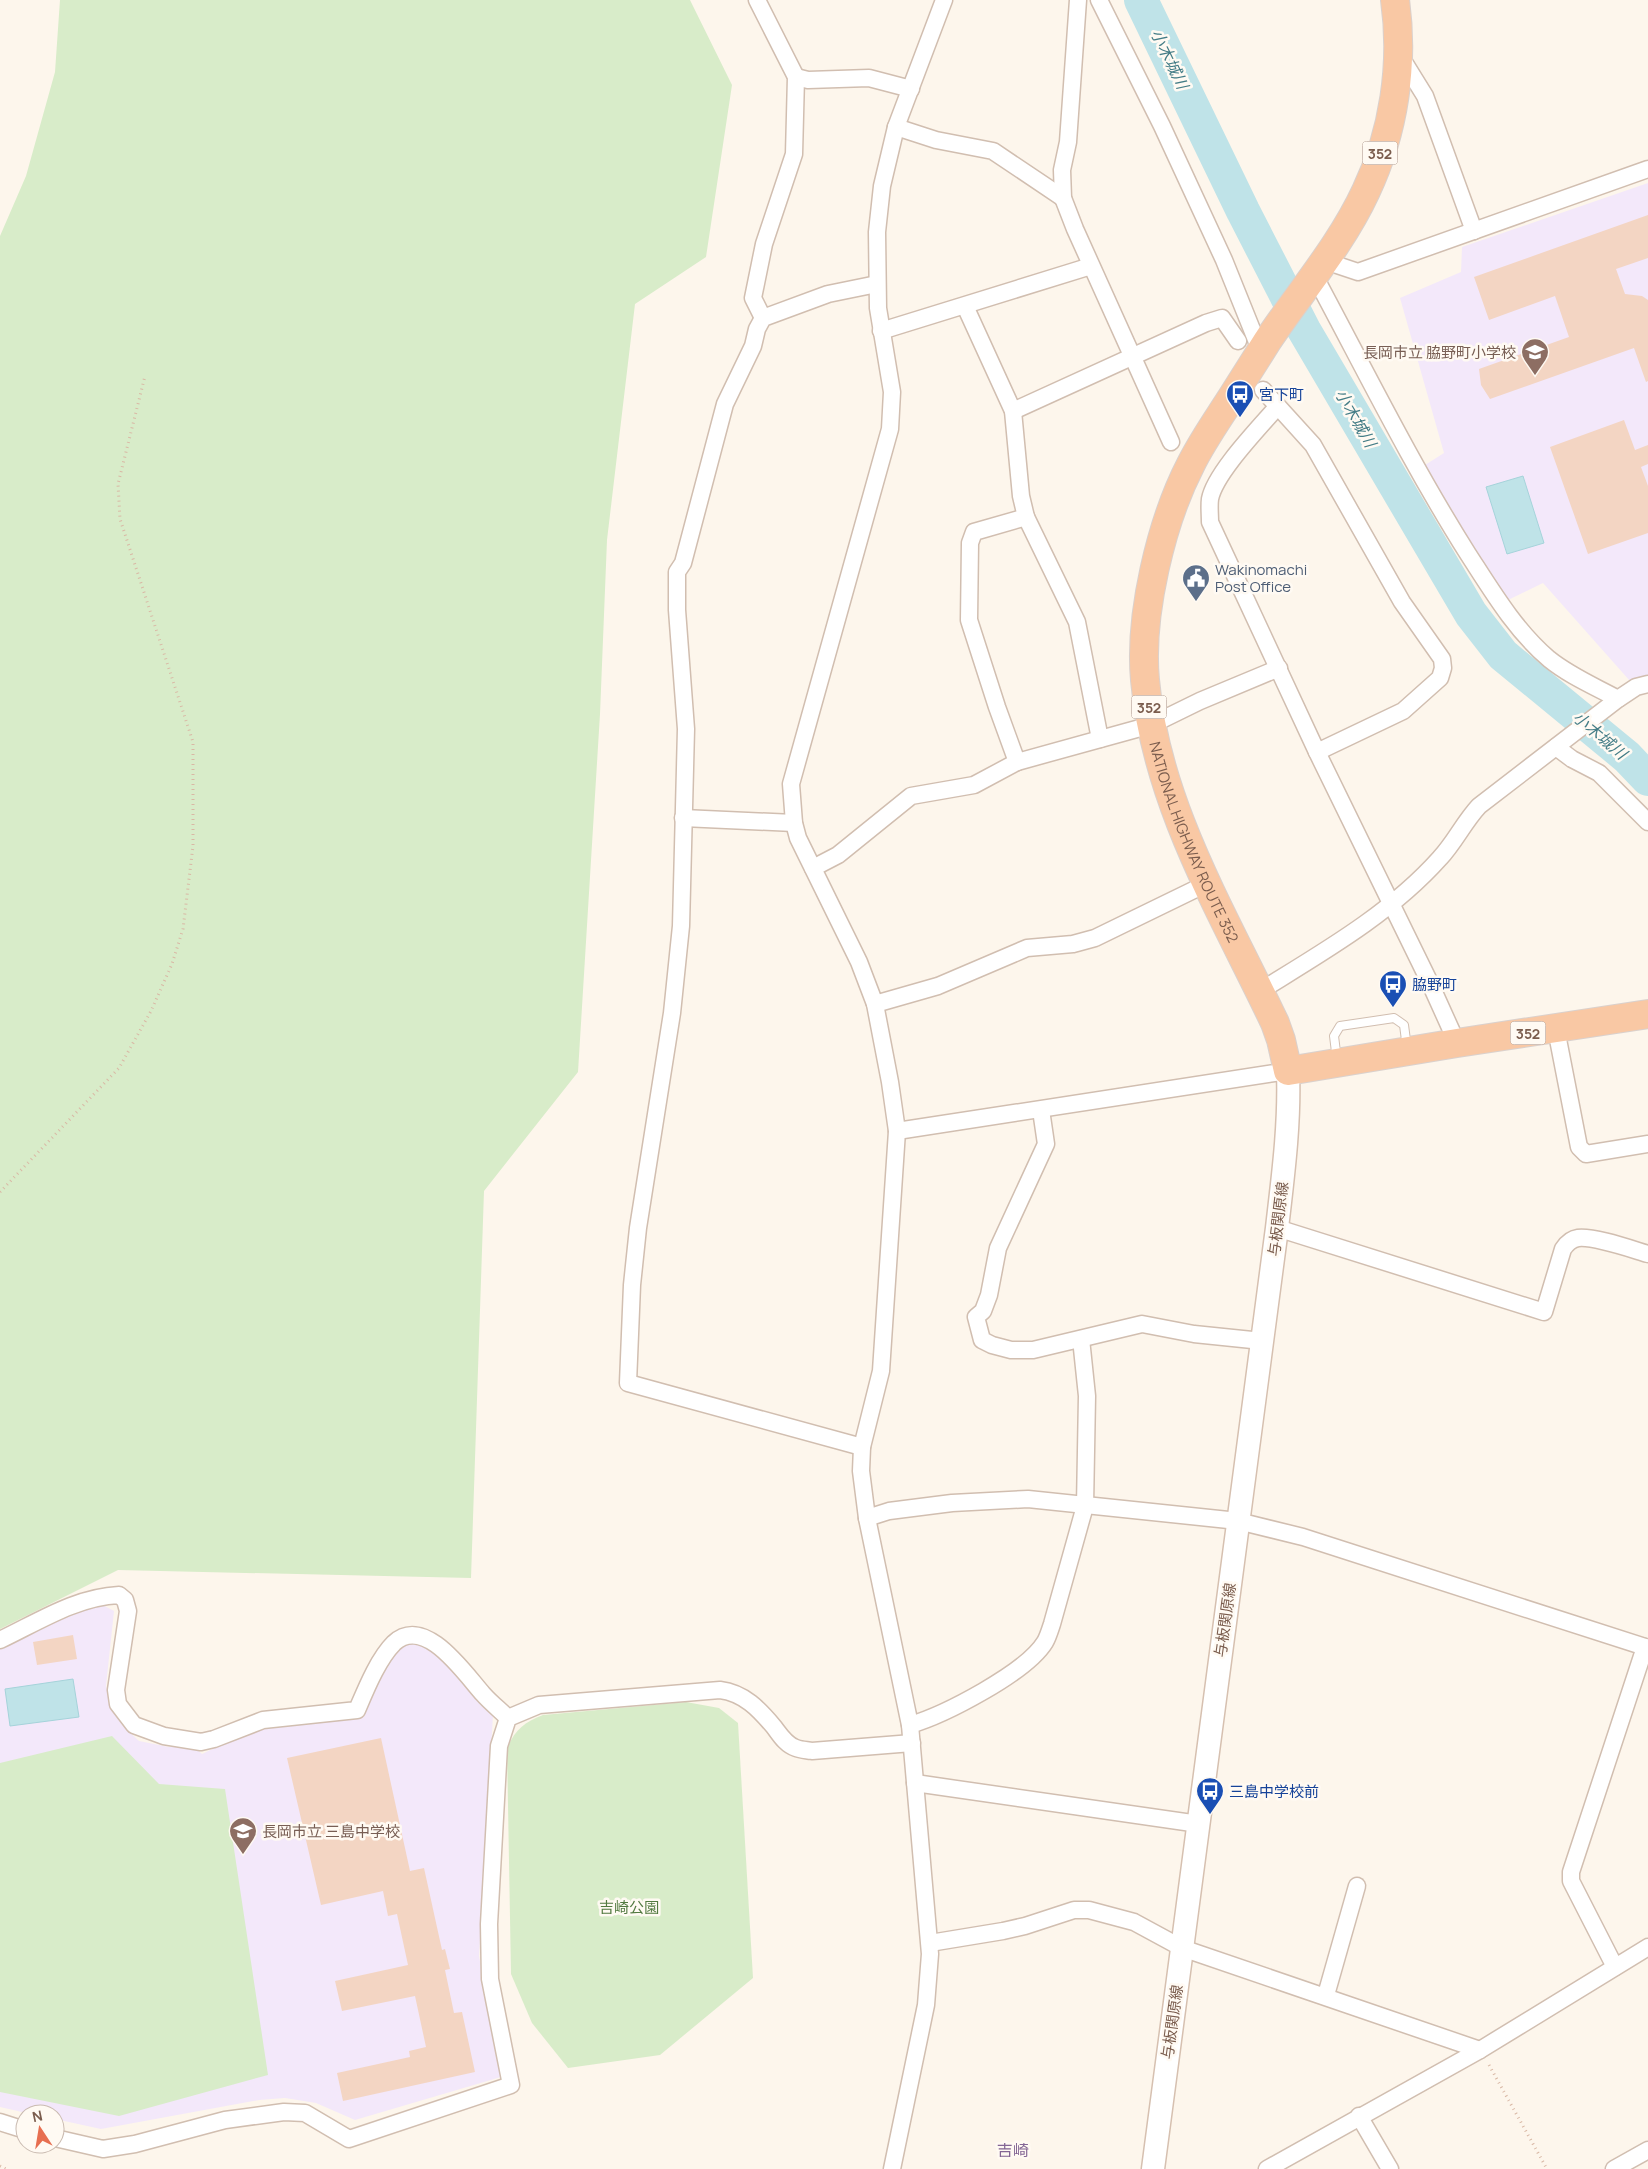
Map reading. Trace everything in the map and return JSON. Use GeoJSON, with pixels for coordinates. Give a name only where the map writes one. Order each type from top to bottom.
{"type":"FeatureCollection","features":[{"type":"Feature","properties":{"kind":"highway","name":"NATIONAL HIGHWAY ROUTE 352"},"geometry":{"type":"LineString","coordinates":[[1288,1071],[1281,1040],[1260,991],[1175,812],[1157,754],[1151,725],[1145,678],[1145,638],[1150,599],[1164,533],[1190,465],[1255,346],[1315,274],[1366,191],[1378,159],[1393,102],[1399,54],[1399,25],[1395,0]]}},
{"type":"Feature","properties":{"kind":"highway","name":"352"},"geometry":{"type":"LineString","coordinates":[[1288,1071],[1648,1014]]}},
{"type":"Feature","properties":{"kind":"main road","name":"与板関原線"},"geometry":{"type":"LineString","coordinates":[[1153,2169],[1277,1228],[1287,1142],[1288,1071]]}},
{"type":"Feature","properties":{"kind":"street"},"geometry":{"type":"LineString","coordinates":[[757,0],[796,77],[794,154],[764,244],[753,298],[763,318]]}},
{"type":"Feature","properties":{"kind":"street"},"geometry":{"type":"LineString","coordinates":[[892,2169],[926,2005],[930,1974],[930,1943],[910,1725],[867,1518],[861,1471],[862,1447],[881,1372],[897,1131],[875,1004],[858,962],[798,838],[794,823],[791,784],[890,430],[892,392],[881,331],[877,284],[877,232],[882,186],[896,126],[944,0]]}},
{"type":"Feature","properties":{"kind":"street"},"geometry":{"type":"LineString","coordinates":[[1078,0],[1068,142],[1062,170],[1063,198],[1091,266],[1170,442]]}},
{"type":"Feature","properties":{"kind":"street"},"geometry":{"type":"LineString","coordinates":[[1099,0],[1162,126],[1212,234],[1255,346]]}},
{"type":"Feature","properties":{"kind":"street"},"geometry":{"type":"LineString","coordinates":[[1399,54],[1425,96],[1474,231]]}},
{"type":"Feature","properties":{"kind":"street"},"geometry":{"type":"LineString","coordinates":[[796,77],[808,80],[869,78],[912,88]]}},
{"type":"Feature","properties":{"kind":"street"},"geometry":{"type":"LineString","coordinates":[[896,126],[936,140],[992,151],[1027,172],[1063,198]]}},
{"type":"Feature","properties":{"kind":"street"},"geometry":{"type":"LineString","coordinates":[[1615,701],[1548,658],[1523,633],[1502,606],[1441,512],[1315,274],[1358,272],[1648,169]]}},
{"type":"Feature","properties":{"kind":"street"},"geometry":{"type":"LineString","coordinates":[[881,331],[1091,266]]}},
{"type":"Feature","properties":{"kind":"street"},"geometry":{"type":"LineString","coordinates":[[862,1447],[628,1383],[632,1285],[638,1228],[672,1013],[681,926],[686,728],[678,619],[677,572],[683,563],[725,404],[753,346],[757,329],[763,318],[828,294],[877,284]]}},
{"type":"Feature","properties":{"kind":"street"},"geometry":{"type":"LineString","coordinates":[[965,306],[1013,411],[1021,496],[1026,517],[1077,622],[1100,739]]}},
{"type":"Feature","properties":{"kind":"street"},"geometry":{"type":"LineString","coordinates":[[1013,411],[1222,318],[1255,346]]}},
{"type":"Feature","properties":{"kind":"street"},"geometry":{"type":"LineString","coordinates":[[1263,390],[1313,445],[1402,602],[1442,659],[1444,668],[1440,678],[1403,711],[1317,752]]}},
{"type":"Feature","properties":{"kind":"street"},"geometry":{"type":"LineString","coordinates":[[1277,407],[1226,468],[1214,487],[1204,517],[1279,668],[1317,752],[1429,981],[1456,1043]]}},
{"type":"Feature","properties":{"kind":"street"},"geometry":{"type":"LineString","coordinates":[[1017,762],[969,620],[969,560],[970,543],[974,532],[1026,517]]}},
{"type":"Feature","properties":{"kind":"street"},"geometry":{"type":"LineString","coordinates":[[813,868],[838,855],[911,796],[974,785],[1017,762],[1151,725],[1200,701],[1279,668]]}},
{"type":"Feature","properties":{"kind":"street"},"geometry":{"type":"LineString","coordinates":[[1260,991],[1391,905],[1441,857],[1479,806],[1615,701],[1636,687],[1648,684]]}},
{"type":"Feature","properties":{"kind":"street"},"geometry":{"type":"LineString","coordinates":[[1560,745],[1572,759],[1599,773],[1648,822]]}},
{"type":"Feature","properties":{"kind":"street"},"geometry":{"type":"LineString","coordinates":[[683,818],[794,823]]}},
{"type":"Feature","properties":{"kind":"street"},"geometry":{"type":"LineString","coordinates":[[875,1004],[938,986],[1027,948],[1073,944],[1095,938],[1208,883]]}},
{"type":"Feature","properties":{"kind":"street"},"geometry":{"type":"LineString","coordinates":[[1556,1029],[1578,1147],[1586,1154],[1648,1144]]}},
{"type":"Feature","properties":{"kind":"street"},"geometry":{"type":"LineString","coordinates":[[897,1131],[1288,1071]]}},
{"type":"Feature","properties":{"kind":"street"},"geometry":{"type":"LineString","coordinates":[[1041,1110],[1046,1144],[998,1248],[984,1311],[976,1317],[982,1340],[1011,1350],[1033,1350],[1142,1324],[1194,1334],[1262,1341]]}},
{"type":"Feature","properties":{"kind":"street"},"geometry":{"type":"LineString","coordinates":[[1277,1228],[1544,1312],[1563,1249],[1567,1242],[1576,1238],[1588,1238],[1648,1254]]}},
{"type":"Feature","properties":{"kind":"street"},"geometry":{"type":"LineString","coordinates":[[910,1725],[930,1719],[984,1690],[1033,1656],[1044,1643],[1052,1624],[1085,1506],[1087,1396],[1081,1339]]}},
{"type":"Feature","properties":{"kind":"street"},"geometry":{"type":"LineString","coordinates":[[867,1518],[889,1511],[952,1503],[1028,1499],[1238,1521],[1303,1537],[1646,1647],[1571,1872],[1571,1881],[1615,1967]]}},
{"type":"Feature","properties":{"kind":"street"},"geometry":{"type":"LineString","coordinates":[[0,1640],[73,1605],[98,1597],[119,1594],[124,1600],[128,1611],[116,1679],[118,1704],[134,1725],[164,1736],[201,1742],[214,1740],[263,1720],[357,1710],[371,1678],[394,1643],[404,1637],[416,1635],[434,1641],[508,1718]]}},
{"type":"Feature","properties":{"kind":"street"},"geometry":{"type":"LineString","coordinates":[[65,2140],[103,2149],[134,2144],[225,2120],[284,2112],[305,2113],[349,2139],[511,2085],[490,1979],[489,1924],[499,1746],[508,1718],[539,1705],[720,1690],[734,1692],[747,1700],[788,1744],[797,1749],[812,1750],[912,1743]]}},
{"type":"Feature","properties":{"kind":"street"},"geometry":{"type":"LineString","coordinates":[[915,1783],[1199,1824]]}},
{"type":"Feature","properties":{"kind":"street"},"geometry":{"type":"LineString","coordinates":[[1326,1995],[1358,1886]]}},
{"type":"Feature","properties":{"kind":"street"},"geometry":{"type":"LineString","coordinates":[[930,1943],[1003,1931],[1026,1926],[1074,1910],[1089,1910],[1134,1922],[1182,1948],[1326,1995],[1480,2050]]}},
{"type":"Feature","properties":{"kind":"street"},"geometry":{"type":"LineString","coordinates":[[1268,2169],[1358,2116],[1480,2050],[1648,1947]]}},
{"type":"Feature","properties":{"kind":"street"},"geometry":{"type":"LineString","coordinates":[[1358,2116],[1390,2169]]}},
{"type":"Feature","properties":{"kind":"street"},"geometry":{"type":"LineString","coordinates":[[0,2122],[15,2127]]}},
{"type":"Feature","properties":{"kind":"street"},"geometry":{"type":"LineString","coordinates":[[1614,2169],[1648,2150]]}},
{"type":"Feature","properties":{"kind":"lane"},"geometry":{"type":"LineString","coordinates":[[1337,1064],[1334,1036],[1340,1026],[1394,1018],[1404,1025],[1407,1052]]}},
{"type":"Feature","properties":{"kind":"path"},"geometry":{"type":"LineString","coordinates":[[0,1192],[119,1068],[155,1003],[172,964],[183,929],[193,846],[193,742],[120,519],[118,484],[145,376]]}},
{"type":"Feature","properties":{"kind":"path"},"geometry":{"type":"LineString","coordinates":[[1480,2050],[1547,2169]]}},
{"type":"Feature","properties":{"kind":"path"},"geometry":{"type":"LineString","coordinates":[[0,2166],[6,2169]]}},
{"type":"Feature","properties":{"kind":"shaded area","name":"長岡市立 脇野町小学校"},"geometry":{"type":"Polygon","coordinates":[[[1648,183],[1648,676],[1630,681],[1543,583],[1508,600],[1474,554],[1425,465],[1444,453],[1400,298],[1461,272],[1462,247],[1648,183]]]}},
{"type":"Feature","properties":{"kind":"shaded area","name":"長岡市立 三島中学校"},"geometry":{"type":"Polygon","coordinates":[[[99,1603],[114,1611],[106,1686],[111,1707],[122,1725],[139,1741],[169,1747],[193,1746],[202,1754],[261,1726],[364,1717],[372,1690],[391,1658],[407,1644],[417,1643],[437,1653],[493,1715],[479,1956],[501,2077],[355,2120],[316,2103],[285,2098],[259,2100],[101,2129],[65,2121],[65,2104],[15,2104],[15,2110],[0,2107],[0,1648],[77,1610],[99,1603]]]}},
{"type":"Feature","properties":{"kind":"green space"},"geometry":{"type":"Polygon","coordinates":[[[60,0],[690,0],[732,85],[706,257],[635,304],[607,540],[600,714],[578,1072],[484,1191],[471,1578],[118,1570],[0,1629],[0,236],[26,176],[55,72],[60,0]]]}},
{"type":"Feature","properties":{"kind":"green space","name":"吉崎公園"},"geometry":{"type":"Polygon","coordinates":[[[686,1702],[719,1708],[738,1723],[753,1978],[660,2055],[568,2068],[532,2023],[511,1974],[507,1749],[513,1737],[521,1728],[543,1715],[686,1702]]]}},
{"type":"Feature","properties":{"kind":"green space"},"geometry":{"type":"Polygon","coordinates":[[[112,1736],[159,1784],[225,1789],[268,2075],[119,2116],[0,2092],[0,1763],[112,1736]]]}},
{"type":"Feature","properties":{"kind":"water"},"geometry":{"type":"Polygon","coordinates":[[[1523,476],[1544,543],[1507,554],[1486,487],[1523,476]]]}},
{"type":"Feature","properties":{"kind":"water"},"geometry":{"type":"Polygon","coordinates":[[[73,1679],[79,1717],[10,1726],[5,1689],[73,1679]]]}},
{"type":"Feature","properties":{"kind":"building"},"geometry":{"type":"Polygon","coordinates":[[[1648,215],[1648,258],[1616,269],[1625,294],[1642,296],[1648,300],[1648,381],[1646,382],[1634,348],[1490,399],[1481,385],[1479,369],[1569,337],[1555,296],[1489,320],[1474,277],[1648,215]]]}},
{"type":"Feature","properties":{"kind":"building"},"geometry":{"type":"Polygon","coordinates":[[[1624,420],[1635,450],[1648,445],[1648,464],[1641,467],[1648,486],[1648,533],[1588,554],[1550,447],[1624,420]]]}},
{"type":"Feature","properties":{"kind":"building"},"geometry":{"type":"Polygon","coordinates":[[[73,1635],[77,1659],[37,1665],[33,1642],[73,1635]]]}},
{"type":"Feature","properties":{"kind":"building"},"geometry":{"type":"Polygon","coordinates":[[[381,1738],[410,1871],[424,1868],[442,1950],[445,1949],[450,1969],[445,1970],[454,2013],[462,2012],[475,2072],[343,2101],[337,2073],[410,2057],[409,2051],[426,2047],[415,1996],[342,2011],[335,1981],[408,1965],[397,1914],[388,1916],[383,1891],[321,1905],[287,1758],[381,1738]]]}},
{"type":"Feature","properties":{"kind":"waterway","name":"小木城川"},"geometry":{"type":"LineString","coordinates":[[1141,0],[1243,211],[1304,330],[1471,614],[1503,655],[1627,757],[1648,779]]}},
{"type":"Feature","properties":{"kind":"place","name":"長岡市立 脇野町小学校"},"geometry":{"type":"Point","coordinates":[1535,376]}},
{"type":"Feature","properties":{"kind":"place","name":"宮下町"},"geometry":{"type":"Point","coordinates":[1240,418]}},
{"type":"Feature","properties":{"kind":"place","name":"Wakinomachi Post Office"},"geometry":{"type":"Point","coordinates":[1196,602]}},
{"type":"Feature","properties":{"kind":"place","name":"脇野町"},"geometry":{"type":"Point","coordinates":[1393,1008]}},
{"type":"Feature","properties":{"kind":"place","name":"三島中学校前"},"geometry":{"type":"Point","coordinates":[1210,1815]}},
{"type":"Feature","properties":{"kind":"place","name":"長岡市立 三島中学校"},"geometry":{"type":"Point","coordinates":[243,1855]}},
{"type":"Feature","properties":{"kind":"district","name":"吉崎"},"geometry":{"type":"Point","coordinates":[1013,2150]}}]}
